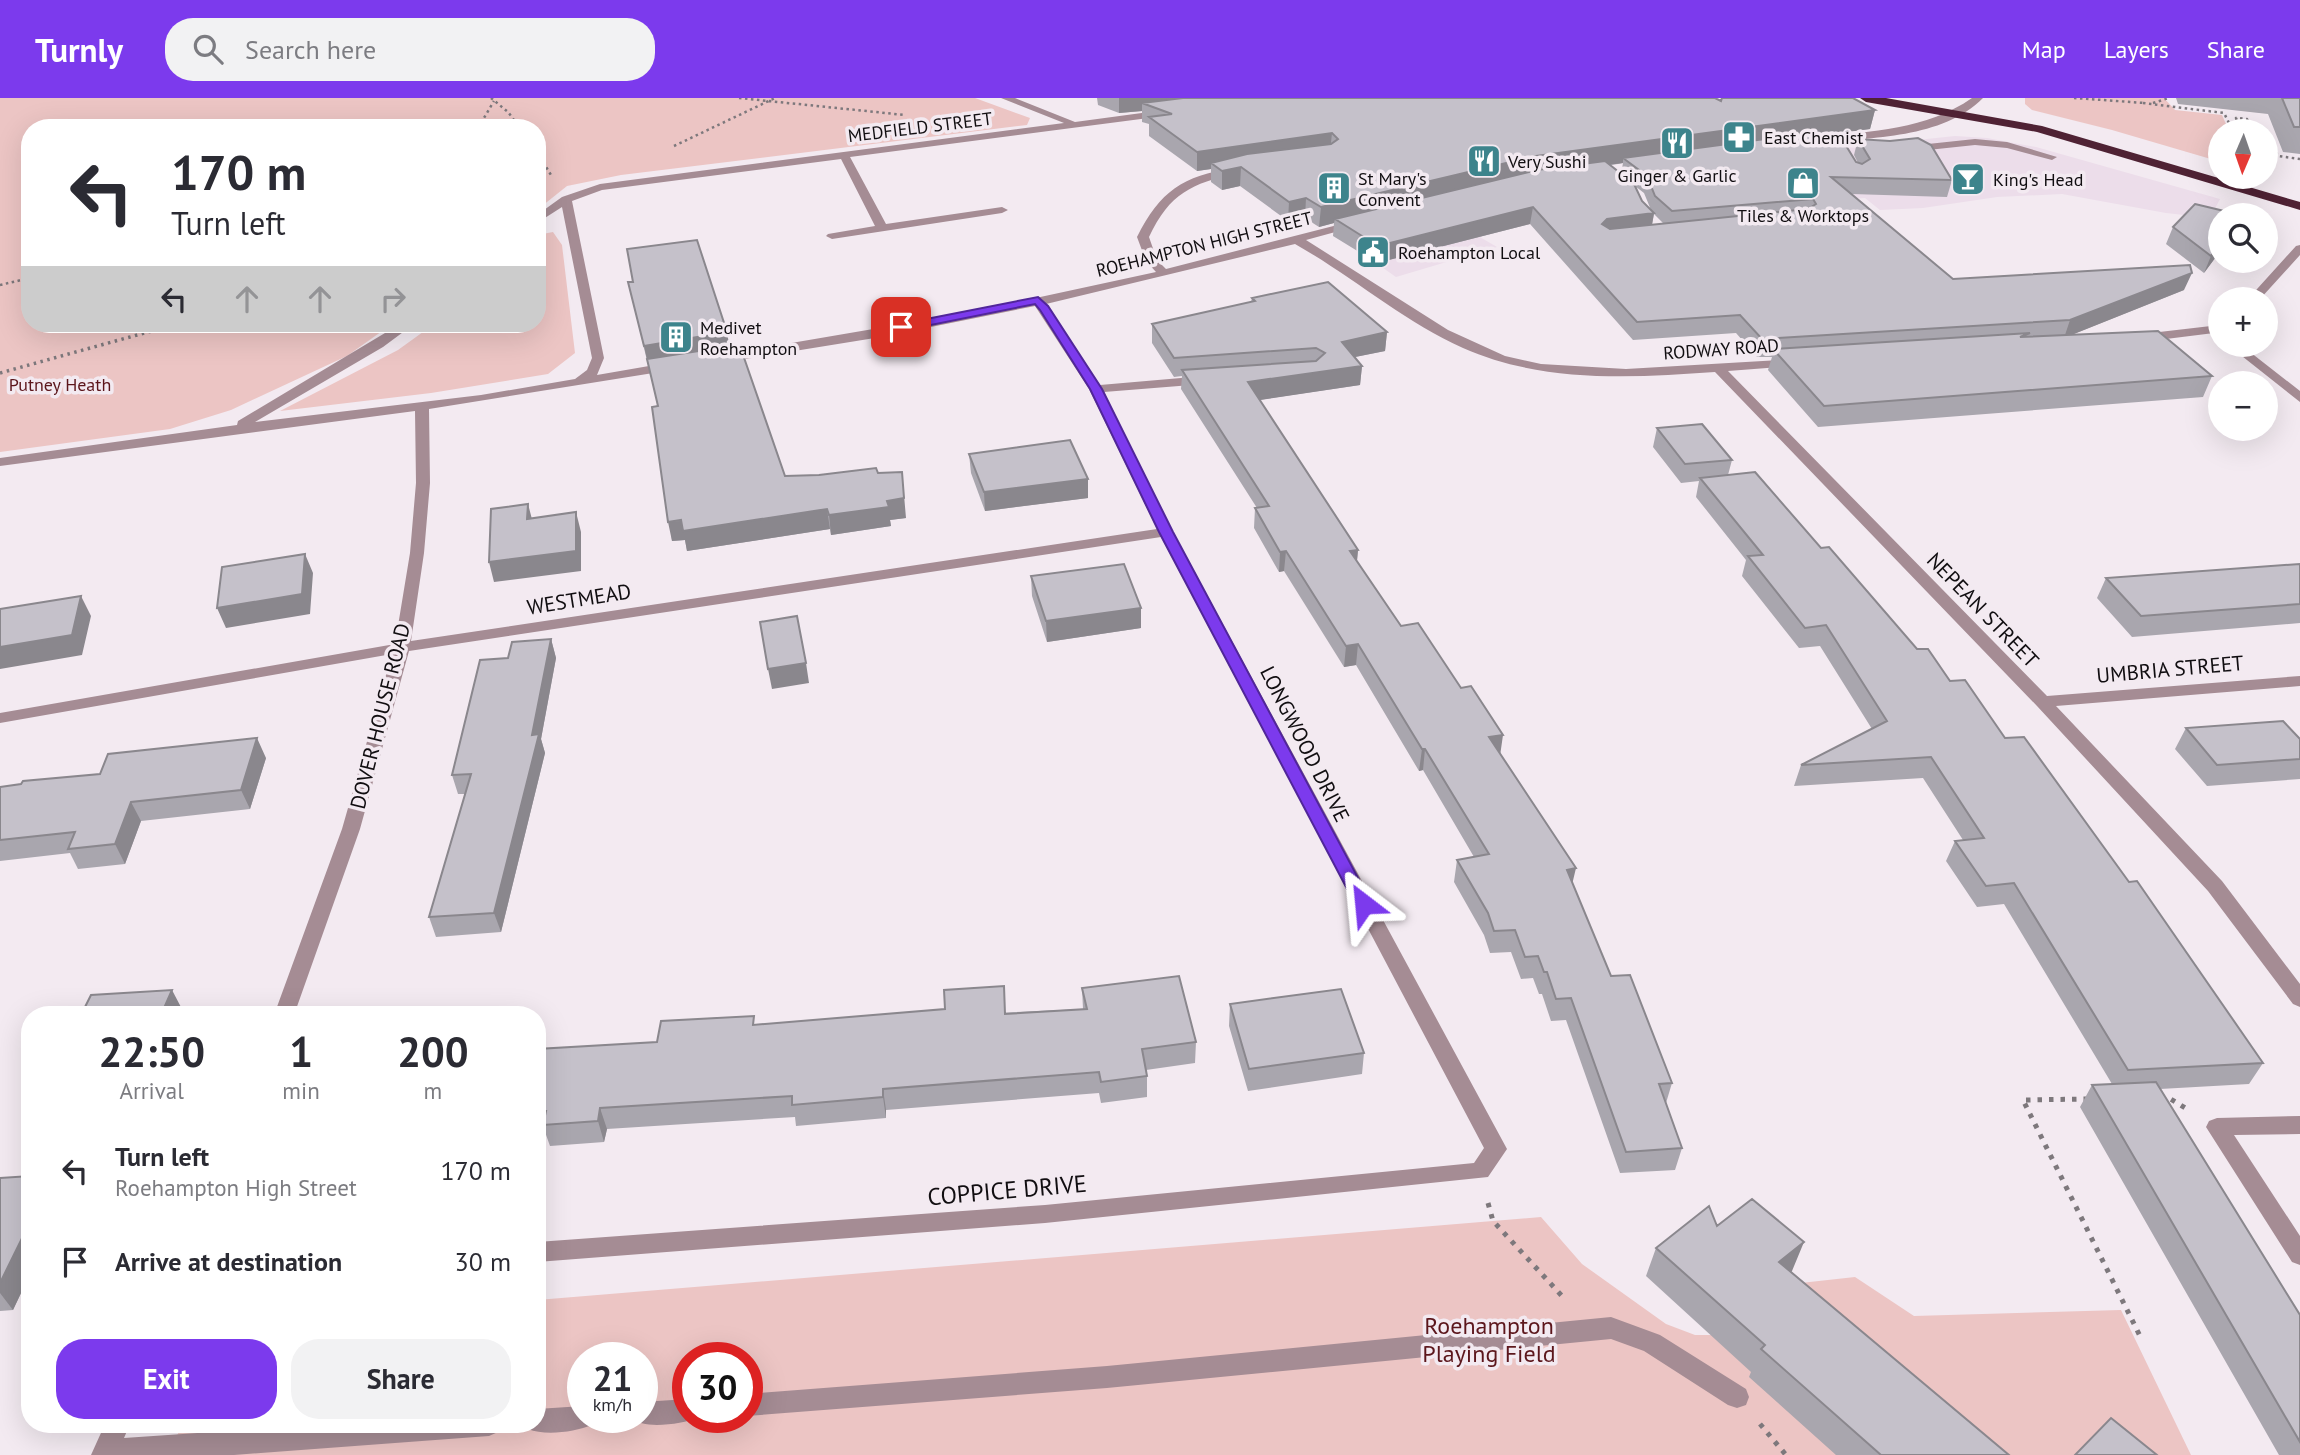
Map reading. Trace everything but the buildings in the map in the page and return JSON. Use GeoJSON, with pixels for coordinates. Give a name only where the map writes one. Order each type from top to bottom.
{"type":"FeatureCollection","features":[{"type":"Feature","properties":{"kind":"highway"},"geometry":{"type":"LineString","coordinates":[[1866,98],[2038,129],[2300,206]]}},
{"type":"Feature","properties":{"kind":"street"},"geometry":{"type":"LineString","coordinates":[[1006,98],[1077,124]]}},
{"type":"Feature","properties":{"kind":"street"},"geometry":{"type":"LineString","coordinates":[[1805,142],[1918,128],[1957,113],[1979,98]]}},
{"type":"Feature","properties":{"kind":"street","name":"MEDFIELD STREET"},"geometry":{"type":"LineString","coordinates":[[546,213],[566,199],[610,186],[1170,112]]}},
{"type":"Feature","properties":{"kind":"street"},"geometry":{"type":"LineString","coordinates":[[1829,139],[1843,148],[1853,149]]}},
{"type":"Feature","properties":{"kind":"street"},"geometry":{"type":"LineString","coordinates":[[1898,150],[1975,142],[2007,145],[2052,157]]}},
{"type":"Feature","properties":{"kind":"street"},"geometry":{"type":"LineString","coordinates":[[844,155],[882,228]]}},
{"type":"Feature","properties":{"kind":"street"},"geometry":{"type":"LineString","coordinates":[[1163,273],[1152,261],[1143,237],[1152,217],[1168,197],[1203,175],[1241,169]]}},
{"type":"Feature","properties":{"kind":"street"},"geometry":{"type":"LineString","coordinates":[[566,199],[569,227],[598,358],[593,372],[580,381]]}},
{"type":"Feature","properties":{"kind":"street"},"geometry":{"type":"LineString","coordinates":[[832,236],[1002,210]]}},
{"type":"Feature","properties":{"kind":"street","name":"ROEHAMPTON HIGH STREET"},"geometry":{"type":"LineString","coordinates":[[712,360],[1038,301],[1163,273],[1364,221]]}},
{"type":"Feature","properties":{"kind":"street","name":"RODWAY ROAD"},"geometry":{"type":"LineString","coordinates":[[1297,240],[1466,344],[1505,360],[1555,370],[1619,373],[1812,360]]}},
{"type":"Feature","properties":{"kind":"street"},"geometry":{"type":"LineString","coordinates":[[2265,287],[2300,248]]}},
{"type":"Feature","properties":{"kind":"street","name":"LONGWOOD DRIVE"},"geometry":{"type":"LineString","coordinates":[[1038,301],[1096,389],[1166,532],[1496,1149],[1480,1171]]}},
{"type":"Feature","properties":{"kind":"street"},"geometry":{"type":"LineString","coordinates":[[2127,339],[2208,330]]}},
{"type":"Feature","properties":{"kind":"street"},"geometry":{"type":"LineString","coordinates":[[234,429],[395,333]]}},
{"type":"Feature","properties":{"kind":"street"},"geometry":{"type":"LineString","coordinates":[[2249,357],[2300,398]]}},
{"type":"Feature","properties":{"kind":"street"},"geometry":{"type":"LineString","coordinates":[[0,462],[234,429],[481,399],[687,364]]}},
{"type":"Feature","properties":{"kind":"street","name":"NEPEAN STREET"},"geometry":{"type":"LineString","coordinates":[[1716,366],[2043,702],[2215,886],[2300,999]]}},
{"type":"Feature","properties":{"kind":"street"},"geometry":{"type":"LineString","coordinates":[[1096,389],[1221,379]]}},
{"type":"Feature","properties":{"kind":"street","name":"DOVER HOUSE ROAD"},"geometry":{"type":"LineString","coordinates":[[287,1006],[351,829],[402,648],[418,541],[423,483],[422,407]]}},
{"type":"Feature","properties":{"kind":"street","name":"WESTMEAD"},"geometry":{"type":"LineString","coordinates":[[0,718],[402,648],[1166,532]]}},
{"type":"Feature","properties":{"kind":"street","name":"UMBRIA STREET"},"geometry":{"type":"LineString","coordinates":[[2043,702],[2300,681]]}},
{"type":"Feature","properties":{"kind":"street"},"geometry":{"type":"LineString","coordinates":[[2217,1128],[2300,1125]]}},
{"type":"Feature","properties":{"kind":"street"},"geometry":{"type":"LineString","coordinates":[[2217,1128],[2300,1255]]}},
{"type":"Feature","properties":{"kind":"street","name":"COPPICE DRIVE"},"geometry":{"type":"LineString","coordinates":[[546,1251],[1045,1213],[1480,1171]]}},
{"type":"Feature","properties":{"kind":"street"},"geometry":{"type":"LineString","coordinates":[[763,1404],[1107,1377],[1611,1328],[1652,1343],[1737,1396]]}},
{"type":"Feature","properties":{"kind":"street"},"geometry":{"type":"LineString","coordinates":[[546,1420],[567,1419]]}},
{"type":"Feature","properties":{"kind":"street"},"geometry":{"type":"LineString","coordinates":[[114,1433],[106,1452],[370,1433]]}},
{"type":"Feature","properties":{"kind":"path"},"geometry":{"type":"LineString","coordinates":[[739,98],[767,102]]}},
{"type":"Feature","properties":{"kind":"path"},"geometry":{"type":"LineString","coordinates":[[668,149],[775,98]]}},
{"type":"Feature","properties":{"kind":"path"},"geometry":{"type":"LineString","coordinates":[[2074,98],[2224,113],[2227,119]]}},
{"type":"Feature","properties":{"kind":"path"},"geometry":{"type":"LineString","coordinates":[[2143,103],[2169,98]]}},
{"type":"Feature","properties":{"kind":"path"},"geometry":{"type":"LineString","coordinates":[[482,119],[492,99],[511,119]]}},
{"type":"Feature","properties":{"kind":"path"},"geometry":{"type":"LineString","coordinates":[[2278,156],[2300,159]]}},
{"type":"Feature","properties":{"kind":"path"},"geometry":{"type":"LineString","coordinates":[[0,285],[21,280]]}},
{"type":"Feature","properties":{"kind":"path"},"geometry":{"type":"LineString","coordinates":[[0,373],[144,333]]}},
{"type":"Feature","properties":{"kind":"path"},"geometry":{"type":"LineString","coordinates":[[2156,1098],[2169,1098],[2217,1128]]}},
{"type":"Feature","properties":{"kind":"path"},"geometry":{"type":"LineString","coordinates":[[2103,1099],[2023,1100],[2140,1336]]}},
{"type":"Feature","properties":{"kind":"path"},"geometry":{"type":"LineString","coordinates":[[1480,1171],[1493,1222],[1591,1329]]}},
{"type":"Feature","properties":{"kind":"shaded area"},"geometry":{"type":"Polygon","coordinates":[[[1955,136],[1987,138],[2036,147],[2220,199],[2218,203],[2208,203],[2208,218],[2062,194],[1997,197],[1923,208],[1880,210],[1865,198],[1835,200],[1832,149],[1955,136]]]}},
{"type":"Feature","properties":{"kind":"shaded area"},"geometry":{"type":"Polygon","coordinates":[[[1442,215],[1497,247],[1396,277],[1344,241],[1442,215]]]}},
{"type":"Feature","properties":{"kind":"green space","name":"Putney Heath"},"geometry":{"type":"Polygon","coordinates":[[[0,98],[975,98],[1030,118],[1027,125],[621,175],[567,186],[546,203],[546,119],[21,119],[21,333],[379,333],[347,356],[231,410],[170,429],[0,452],[0,98]]]}},
{"type":"Feature","properties":{"kind":"green space"},"geometry":{"type":"Polygon","coordinates":[[[2025,98],[2164,98],[2175,110],[2222,115],[2224,119],[2208,119],[2208,158],[2032,110],[2025,104],[2025,98]]]}},
{"type":"Feature","properties":{"kind":"green space"},"geometry":{"type":"Polygon","coordinates":[[[553,232],[562,245],[575,353],[548,374],[431,393],[280,411],[398,350],[422,333],[546,333],[546,233],[553,232]]]}},
{"type":"Feature","properties":{"kind":"green space","name":"Roehampton Playing Field"},"geometry":{"type":"Polygon","coordinates":[[[1541,1217],[1582,1264],[1666,1324],[1695,1335],[1712,1335],[1774,1286],[1855,1277],[1914,1316],[2121,1310],[2191,1455],[168,1455],[178,1433],[546,1433],[546,1299],[1541,1217]]]}},
{"type":"Feature","properties":{"kind":"place","name":"East Chemist"},"geometry":{"type":"Point","coordinates":[1739,137]}},
{"type":"Feature","properties":{"kind":"place","name":"Ginger & Garlic"},"geometry":{"type":"Point","coordinates":[1677,143]}},
{"type":"Feature","properties":{"kind":"place","name":"Very Sushi"},"geometry":{"type":"Point","coordinates":[1484,161]}},
{"type":"Feature","properties":{"kind":"place","name":"King's Head"},"geometry":{"type":"Point","coordinates":[1968,179]}},
{"type":"Feature","properties":{"kind":"place","name":"Tiles & Worktops"},"geometry":{"type":"Point","coordinates":[1803,183]}},
{"type":"Feature","properties":{"kind":"place","name":"St Mary's Convent"},"geometry":{"type":"Point","coordinates":[1334,188]}},
{"type":"Feature","properties":{"kind":"place","name":"Roehampton Local"},"geometry":{"type":"Point","coordinates":[1373,252]}},
{"type":"Feature","properties":{"kind":"place","name":"Medivet Roehampton"},"geometry":{"type":"Point","coordinates":[676,337]}},
{"type":"Feature","properties":{"kind":"route"},"geometry":{"type":"LineString","coordinates":[[901,327],[1038,301],[1044,308],[1096,389],[1166,532],[1256,696],[1364,904]]}}]}
